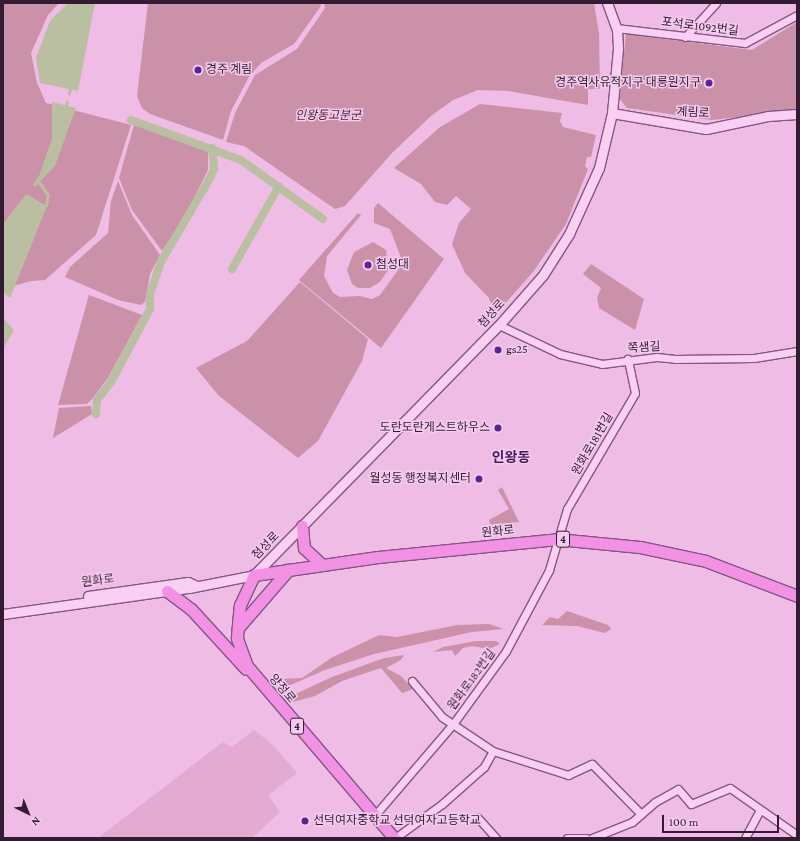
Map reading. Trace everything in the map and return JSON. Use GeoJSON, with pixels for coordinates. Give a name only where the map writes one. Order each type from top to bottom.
{"type":"FeatureCollection","features":[{"type":"Feature","properties":{"kind":"main road"},"geometry":{"type":"LineString","coordinates":[[302,526],[304,548],[322,565]]}},
{"type":"Feature","properties":{"kind":"main road","name":"원화로"},"geometry":{"type":"LineString","coordinates":[[254,575],[322,565],[557,539],[640,547],[706,561],[797,596]]}},
{"type":"Feature","properties":{"kind":"main road"},"geometry":{"type":"LineString","coordinates":[[238,628],[288,570]]}},
{"type":"Feature","properties":{"kind":"main road","name":"양정로"},"geometry":{"type":"LineString","coordinates":[[254,575],[240,605],[238,628],[240,652],[255,678],[395,838]]}},
{"type":"Feature","properties":{"kind":"main road"},"geometry":{"type":"LineString","coordinates":[[167,591],[191,609],[255,678]]}},
{"type":"Feature","properties":{"kind":"street","name":"첨성로"},"geometry":{"type":"LineString","coordinates":[[254,575],[499,325],[543,275],[581,213],[599,168],[612,113],[617,74],[616,28],[607,3]]}},
{"type":"Feature","properties":{"kind":"street"},"geometry":{"type":"LineString","coordinates":[[685,37],[716,3]]}},
{"type":"Feature","properties":{"kind":"street","name":"포석로1092번길"},"geometry":{"type":"LineString","coordinates":[[616,28],[745,44],[797,15]]}},
{"type":"Feature","properties":{"kind":"street","name":"계림로"},"geometry":{"type":"LineString","coordinates":[[612,113],[706,129],[768,116],[797,114]]}},
{"type":"Feature","properties":{"kind":"street","name":"쪽샘길"},"geometry":{"type":"LineString","coordinates":[[499,325],[577,359],[602,364],[628,359],[754,358],[797,351]]}},
{"type":"Feature","properties":{"kind":"street","name":"원화로181번길"},"geometry":{"type":"LineString","coordinates":[[557,539],[567,509],[636,393],[628,359]]}},
{"type":"Feature","properties":{"kind":"street","name":"원화로182번길"},"geometry":{"type":"LineString","coordinates":[[375,816],[453,724],[506,651],[549,570],[557,539]]}},
{"type":"Feature","properties":{"kind":"street","name":"원화로"},"geometry":{"type":"LineString","coordinates":[[3,614],[167,591],[254,575]]}},
{"type":"Feature","properties":{"kind":"street","name":"원화로"},"geometry":{"type":"LineString","coordinates":[[3,608],[188,582],[197,586]]}},
{"type":"Feature","properties":{"kind":"street"},"geometry":{"type":"LineString","coordinates":[[412,681],[442,717],[493,751],[568,775],[592,764],[641,814]]}},
{"type":"Feature","properties":{"kind":"street"},"geometry":{"type":"LineString","coordinates":[[395,838],[437,808],[484,767],[493,751]]}},
{"type":"Feature","properties":{"kind":"street"},"geometry":{"type":"LineString","coordinates":[[592,838],[632,822],[666,794],[678,790],[691,804],[730,788],[797,835]]}},
{"type":"Feature","properties":{"kind":"street"},"geometry":{"type":"LineString","coordinates":[[744,838],[760,810]]}},
{"type":"Feature","properties":{"kind":"street"},"geometry":{"type":"LineString","coordinates":[[478,818],[496,838]]}},
{"type":"Feature","properties":{"kind":"street"},"geometry":{"type":"LineString","coordinates":[[567,838],[586,838]]}},
{"type":"Feature","properties":{"kind":"shaded area"},"geometry":{"type":"Polygon","coordinates":[[[68,3],[95,3],[78,91],[40,83],[36,58],[50,21],[68,3]]]}},
{"type":"Feature","properties":{"kind":"shaded area"},"geometry":{"type":"Polygon","coordinates":[[[52,102],[76,108],[55,166],[35,187],[33,185],[39,176],[52,139],[52,102]]]}},
{"type":"Feature","properties":{"kind":"shaded area"},"geometry":{"type":"Polygon","coordinates":[[[26,194],[47,206],[10,298],[3,292],[3,224],[26,194]]]}},
{"type":"Feature","properties":{"kind":"shaded area"},"geometry":{"type":"Polygon","coordinates":[[[3,318],[14,330],[3,349],[3,318]]]}},
{"type":"Feature","properties":{"kind":"shaded area"},"geometry":{"type":"Polygon","coordinates":[[[254,730],[273,745],[297,773],[268,795],[280,812],[252,838],[98,838],[223,742],[232,747],[254,730]]]}},
{"type":"Feature","properties":{"kind":"green space"},"geometry":{"type":"Polygon","coordinates":[[[3,3],[59,3],[48,15],[31,53],[37,83],[46,103],[131,125],[96,235],[45,280],[31,281],[3,289],[3,3]]]}},
{"type":"Feature","properties":{"kind":"green space","name":"경주 계림"},"geometry":{"type":"Polygon","coordinates":[[[148,3],[320,3],[321,6],[294,44],[261,63],[249,77],[231,111],[223,140],[150,114],[142,108],[137,96],[148,3]]]}},
{"type":"Feature","properties":{"kind":"green space","name":"인왕동고분군"},"geometry":{"type":"Polygon","coordinates":[[[324,3],[594,3],[599,33],[600,89],[588,89],[588,105],[508,91],[478,90],[453,100],[431,116],[392,153],[345,206],[335,209],[244,146],[226,142],[235,113],[255,75],[297,49],[325,8],[324,3]]]}},
{"type":"Feature","properties":{"kind":"green space","name":"경주역사유적지구 대릉원지구"},"geometry":{"type":"Polygon","coordinates":[[[797,22],[797,110],[712,120],[627,108],[619,98],[626,34],[752,50],[797,22]]]}},
{"type":"Feature","properties":{"kind":"green space"},"geometry":{"type":"Polygon","coordinates":[[[480,104],[562,113],[560,121],[563,127],[596,135],[591,157],[587,157],[585,166],[588,169],[566,224],[533,272],[495,315],[489,298],[465,273],[452,244],[459,223],[471,209],[456,196],[447,205],[435,202],[421,184],[394,168],[440,127],[480,104]]]}},
{"type":"Feature","properties":{"kind":"green space"},"geometry":{"type":"Polygon","coordinates":[[[134,125],[208,149],[208,170],[183,220],[162,251],[132,210],[119,178],[134,125]]]}},
{"type":"Feature","properties":{"kind":"green space"},"geometry":{"type":"Polygon","coordinates":[[[118,181],[132,215],[160,255],[150,274],[145,302],[141,305],[118,300],[65,277],[70,267],[108,233],[111,201],[118,181]]]}},
{"type":"Feature","properties":{"kind":"green space"},"geometry":{"type":"Polygon","coordinates":[[[378,203],[444,259],[381,348],[299,280],[358,213],[361,215],[327,256],[324,276],[333,293],[340,297],[360,296],[372,299],[380,295],[403,263],[390,229],[374,223],[374,208],[378,203]]]}},
{"type":"Feature","properties":{"kind":"green space"},"geometry":{"type":"Polygon","coordinates":[[[373,242],[386,250],[388,270],[380,282],[370,288],[358,288],[352,284],[347,270],[354,252],[373,242]]]}},
{"type":"Feature","properties":{"kind":"green space"},"geometry":{"type":"Polygon","coordinates":[[[591,264],[644,299],[635,330],[599,308],[597,298],[601,288],[583,274],[591,264]]]}},
{"type":"Feature","properties":{"kind":"green space"},"geometry":{"type":"Polygon","coordinates":[[[300,282],[368,339],[362,361],[318,441],[298,458],[219,396],[196,368],[247,341],[300,282]]]}},
{"type":"Feature","properties":{"kind":"green space"},"geometry":{"type":"Polygon","coordinates":[[[89,295],[142,315],[108,378],[92,399],[87,404],[58,405],[89,295]]]}},
{"type":"Feature","properties":{"kind":"green space"},"geometry":{"type":"Polygon","coordinates":[[[91,406],[92,414],[53,438],[59,408],[91,406]]]}},
{"type":"Feature","properties":{"kind":"green space"},"geometry":{"type":"Polygon","coordinates":[[[502,487],[519,522],[490,525],[489,520],[509,509],[498,490],[502,487]]]}},
{"type":"Feature","properties":{"kind":"green space"},"geometry":{"type":"Polygon","coordinates":[[[567,611],[608,625],[611,629],[605,633],[577,626],[542,625],[550,617],[558,619],[567,611]]]}},
{"type":"Feature","properties":{"kind":"green space"},"geometry":{"type":"Polygon","coordinates":[[[489,624],[504,629],[472,632],[374,654],[325,670],[284,688],[282,679],[302,678],[331,658],[379,635],[397,637],[457,625],[489,624]]]}},
{"type":"Feature","properties":{"kind":"green space"},"geometry":{"type":"Polygon","coordinates":[[[476,641],[496,641],[500,644],[489,649],[472,646],[463,648],[455,656],[452,650],[433,652],[443,647],[476,641]]]}},
{"type":"Feature","properties":{"kind":"green space"},"geometry":{"type":"Polygon","coordinates":[[[404,655],[401,660],[386,668],[401,676],[413,689],[402,693],[381,668],[342,681],[315,696],[293,702],[289,697],[332,677],[384,658],[404,655]]]}},
{"type":"Feature","properties":{"kind":"waterway"},"geometry":{"type":"LineString","coordinates":[[69,94],[70,89]]}},
{"type":"Feature","properties":{"kind":"waterway"},"geometry":{"type":"LineString","coordinates":[[66,106],[67,102]]}},
{"type":"Feature","properties":{"kind":"waterway"},"geometry":{"type":"LineString","coordinates":[[131,120],[241,160],[323,219]]}},
{"type":"Feature","properties":{"kind":"waterway"},"geometry":{"type":"LineString","coordinates":[[96,414],[97,400],[111,382],[150,309],[150,294],[161,262],[214,169],[212,148]]}},
{"type":"Feature","properties":{"kind":"waterway"},"geometry":{"type":"LineString","coordinates":[[40,183],[48,195],[47,205]]}},
{"type":"Feature","properties":{"kind":"waterway"},"geometry":{"type":"LineString","coordinates":[[232,269],[279,186]]}},
{"type":"Feature","properties":{"kind":"place","name":"경주 계림"},"geometry":{"type":"Point","coordinates":[198,70]}},
{"type":"Feature","properties":{"kind":"place","name":"경주역사유적지구 대릉원지구"},"geometry":{"type":"Point","coordinates":[709,83]}},
{"type":"Feature","properties":{"kind":"place","name":"첨성대"},"geometry":{"type":"Point","coordinates":[368,265]}},
{"type":"Feature","properties":{"kind":"place","name":"gs25"},"geometry":{"type":"Point","coordinates":[498,350]}},
{"type":"Feature","properties":{"kind":"place","name":"도란도란게스트하우스"},"geometry":{"type":"Point","coordinates":[498,428]}},
{"type":"Feature","properties":{"kind":"place","name":"월성동 행정복지센터"},"geometry":{"type":"Point","coordinates":[479,479]}},
{"type":"Feature","properties":{"kind":"place","name":"선덕여자중학교 선덕여자고등학교"},"geometry":{"type":"Point","coordinates":[305,821]}},
{"type":"Feature","properties":{"kind":"district","name":"인왕동"},"geometry":{"type":"Point","coordinates":[511,457]}}]}
